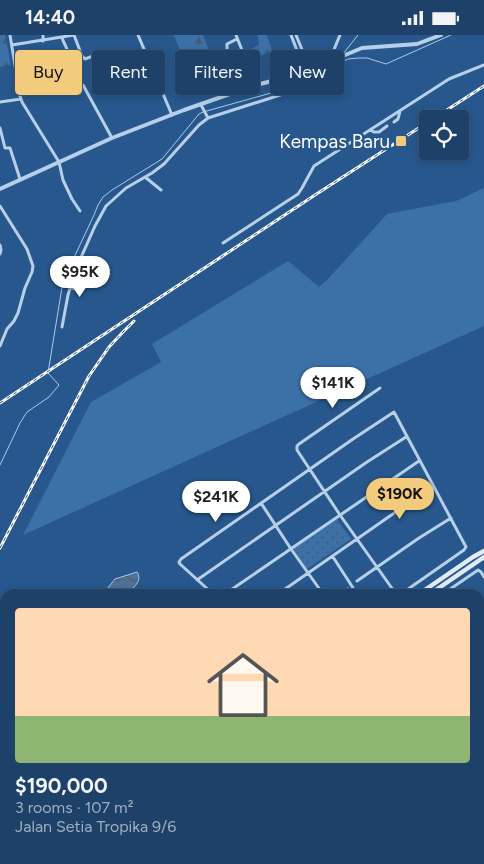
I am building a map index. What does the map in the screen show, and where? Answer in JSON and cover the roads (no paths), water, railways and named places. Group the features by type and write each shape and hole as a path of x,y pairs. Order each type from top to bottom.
{"main road":[{"path":"427,589 484,551"},
{"path":"437,589 484,557"}],"street":[{"path":"10,35 15,64"},
{"path":"43,35 43,41"},
{"path":"12,45 74,35 82,57 85,59 92,57"},
{"path":"138,35 172,115"},
{"path":"291,35 298,50"},
{"path":"296,35 301,50"},
{"path":"334,50 340,35"},
{"path":"344,55 362,48 417,44 441,35"},
{"path":"227,50 227,45 236,37 242,50"},
{"path":"62,38 67,50"},
{"path":"223,243 298,194 314,166 449,79 484,65"},
{"path":"83,85 112,138"},
{"path":"20,95 29,114 59,162 63,180 80,211"},
{"path":"0,189 112,138 227,95"},
{"path":"62,327 69,287 95,226 106,206 126,188 164,164 208,117 276,95"},
{"path":"0,102 21,99"},
{"path":"201,106 208,117"},
{"path":"394,122 398,119 400,111"},
{"path":"370,129 374,132 379,132 387,126"},
{"path":"0,128 5,148 10,148 20,179"},
{"path":"145,177 160,190"},
{"path":"0,214 1,208"},
{"path":"0,346 7,329 18,313 33,266 27,249 1,208"},
{"path":"0,245 0,253"},
{"path":"69,287 78,290 86,285 75,271"},
{"path":"380,388 299,444 297,450 393,589"},
{"path":"208,589 180,564 181,559 394,412 466,547 408,589"},
{"path":"198,580 406,437"},
{"path":"231,589 419,461"},
{"path":"285,589 434,487"},
{"path":"261,503 320,589"},
{"path":"357,581 451,518"},
{"path":"332,557 353,589"},
{"path":"451,589 478,571 481,571 484,577"}],"water":[{"path":"137,572 139,575 138,581 132,589 107,589 115,579"}],"waterway":[{"path":"344,53 358,35"},
{"path":"0,465 27,412 49,397 59,385 48,373 63,281 103,197 162,159 199,114 203,112 289,88 348,59 367,58 386,64 451,35"}],"railway":[{"path":"447,110 484,86"},
{"path":"0,403 419,128"},
{"path":"0,548 89,376 109,347 134,321"}],"place":[{"name":"Kempas Baru","path":"401,141"}]}
